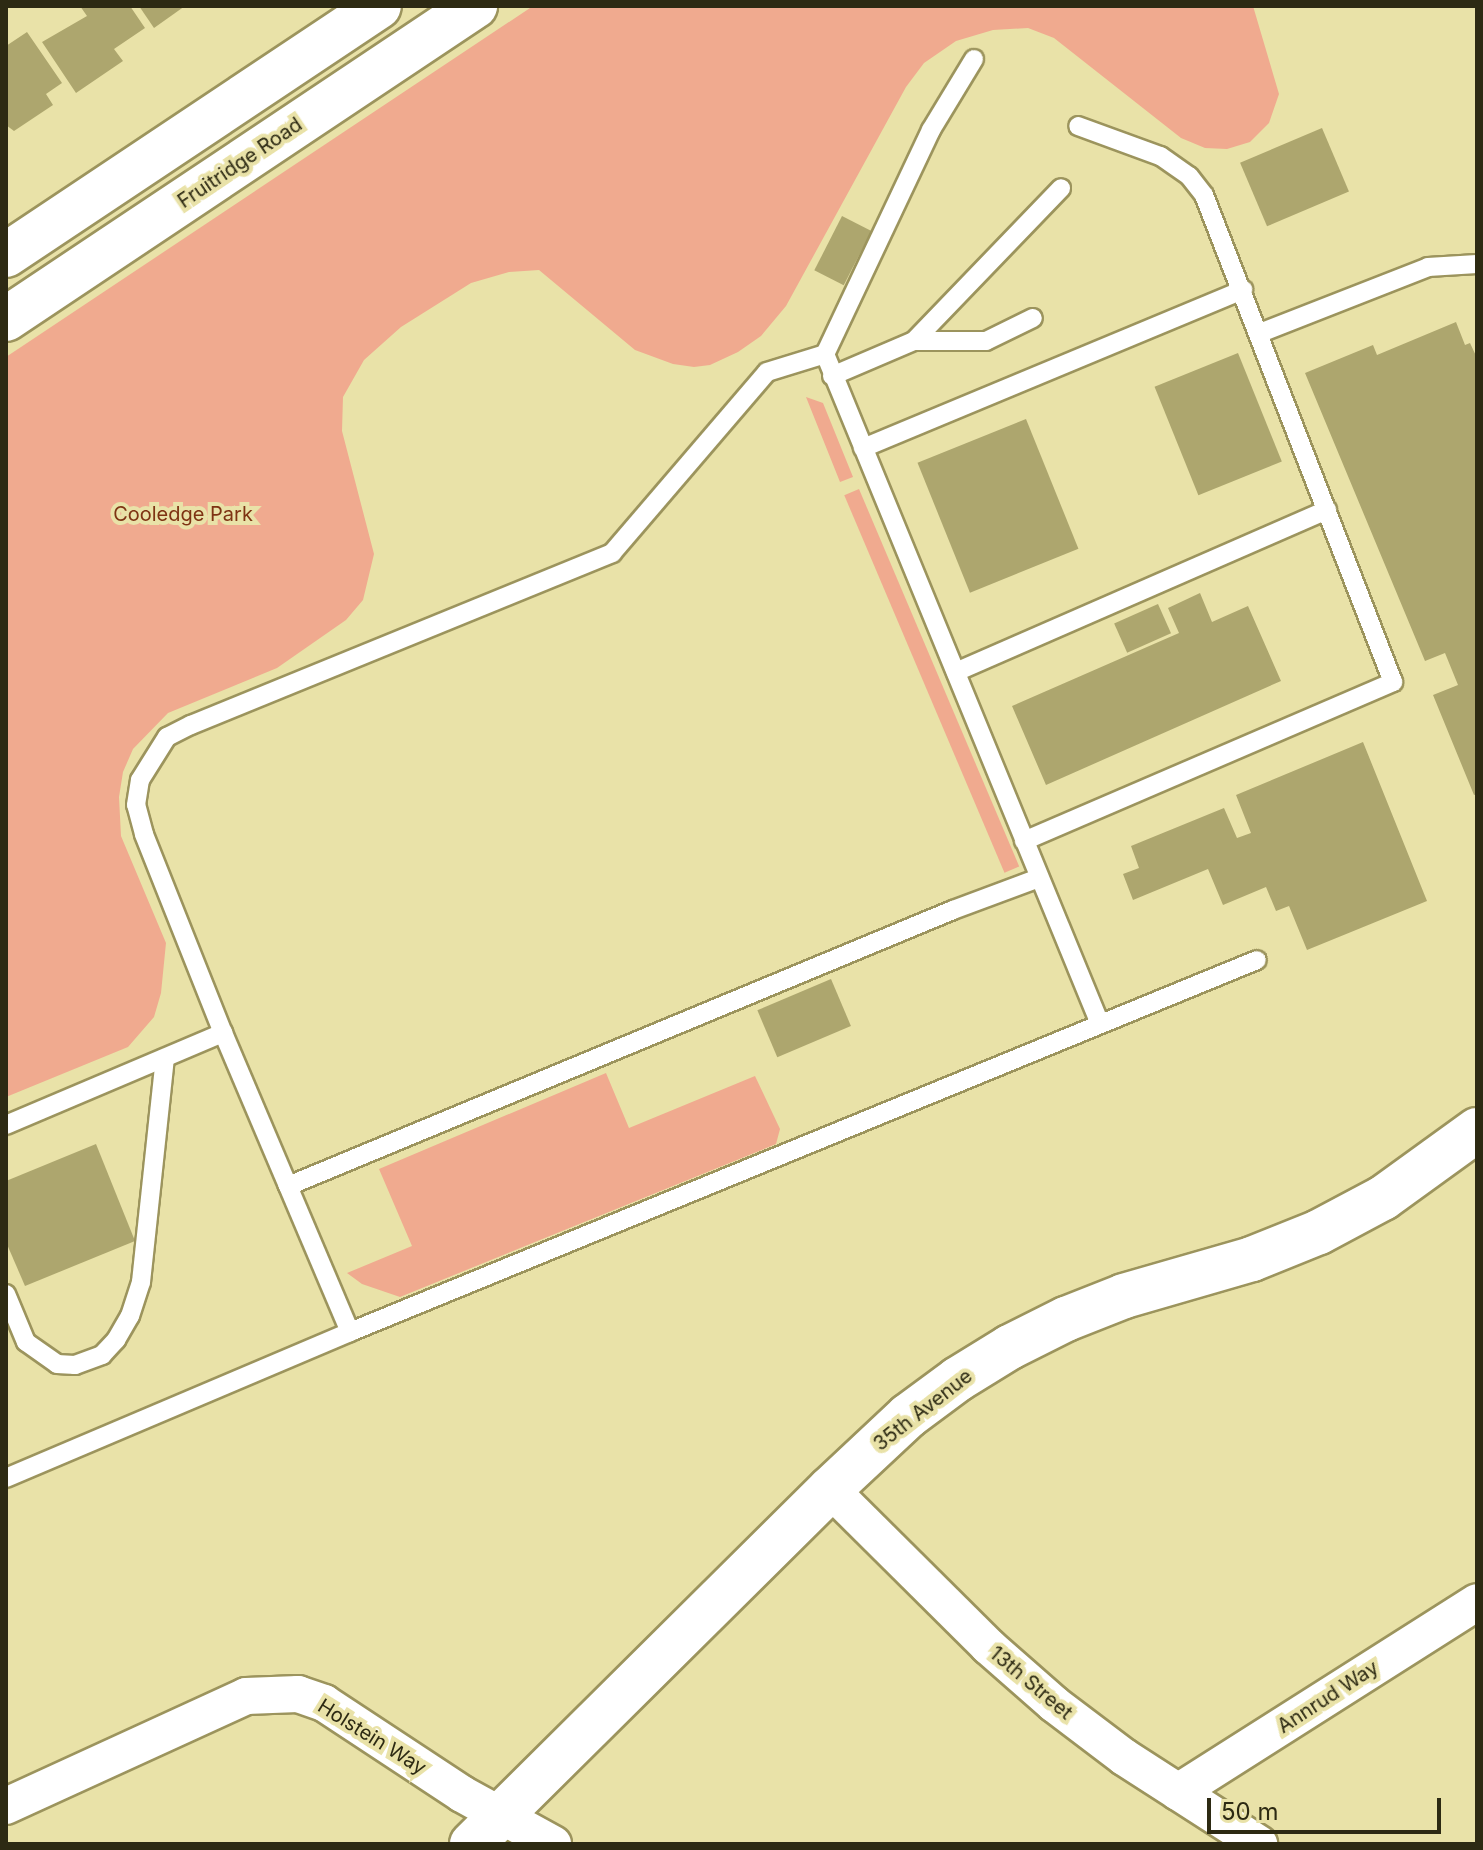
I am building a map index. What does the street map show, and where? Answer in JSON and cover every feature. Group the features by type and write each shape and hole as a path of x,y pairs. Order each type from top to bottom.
{"street":[{"path":"6,255 379,6"},
{"name":"Fruitridge Road","path":"6,319 475,6"},
{"name":"35th Avenue","path":"487,1829 830,1489 908,1416 1010,1347 1066,1319 1124,1296 1252,1259 1319,1232 1383,1198 1477,1130"},
{"name":"13th Street","path":"830,1489 988,1646 1054,1704 1178,1792 1259,1844"},
{"name":"Annrud Way","path":"1178,1792 1477,1602"},
{"name":"Holstein Way","path":"6,1806 246,1696 298,1694 324,1703 462,1794 487,1829 553,1844"}],"lane":[{"path":"974,59 931,130 825,354 1100,1024"},
{"path":"1024,841 1393,682 1216,218 1189,176 1160,156 1078,126"},
{"path":"832,376 914,341 1061,188"},
{"path":"1260,333 1428,267 1477,264"},
{"path":"863,448 1243,290"},
{"path":"914,341 986,341 1033,318"},
{"path":"350,1332 223,1033 136,805 140,780 167,737 612,553 767,372 825,354"},
{"path":"956,672 1327,510"},
{"path":"288,1186 953,910 1039,878"},
{"path":"6,1478 350,1332 1257,960"},
{"path":"6,1125 223,1033"},
{"path":"6,1294 26,1342 57,1364 75,1365 102,1355 116,1340 130,1316 141,1282 165,1058"}],"green space":[{"name":"Cooledge Park","path":"533,6 1253,6 1279,94 1269,123 1250,142 1227,149 1205,148 1181,138 1054,38 1028,28 993,30 956,41 924,63 906,87 786,306 761,336 738,352 710,365 694,367 673,364 635,350 539,270 509,272 471,283 401,327 364,360 343,397 342,431 374,554 363,600 346,620 277,668 168,713 133,749 123,772 119,797 121,836 166,943 161,993 154,1017 128,1047 6,1097 6,357"},
{"path":"806,397 823,403 853,477 840,482"},
{"path":"859,489 1019,866 1004,873 844,495"},
{"path":"606,1073 629,1128 755,1076 780,1129 776,1144 400,1297 362,1284 347,1273 412,1246 379,1169"}],"building":[{"path":"80,6 130,6 145,28 114,49 123,61 76,93 42,42 87,16"},
{"path":"139,6 185,6 154,28"},
{"path":"27,32 62,83 46,94 53,105 14,131 6,125 6,46"},
{"path":"1322,128 1349,192 1267,226 1240,163"},
{"path":"842,216 871,231 844,285 814,270"},
{"path":"1456,322 1465,345 1470,343 1477,358 1477,794 1474,795 1433,695 1458,685 1445,653 1425,661 1305,373 1373,345 1377,355"},
{"path":"1238,353 1282,461 1198,495 1155,387"},
{"path":"1026,419 1078,549 970,593 918,463"},
{"path":"1200,593 1212,622 1248,606 1281,681 1046,785 1012,706 1179,633 1168,608"},
{"path":"1158,604 1171,633 1127,653 1114,624"},
{"path":"1363,742 1427,901 1307,950 1289,906 1276,911 1266,887 1223,905 1208,869 1133,900 1123,874 1139,868 1131,846 1224,808 1237,838 1251,833 1236,795"},
{"path":"831,979 851,1026 777,1057 757,1010"},
{"path":"96,1144 135,1241 25,1286 6,1242 6,1181"}]}
